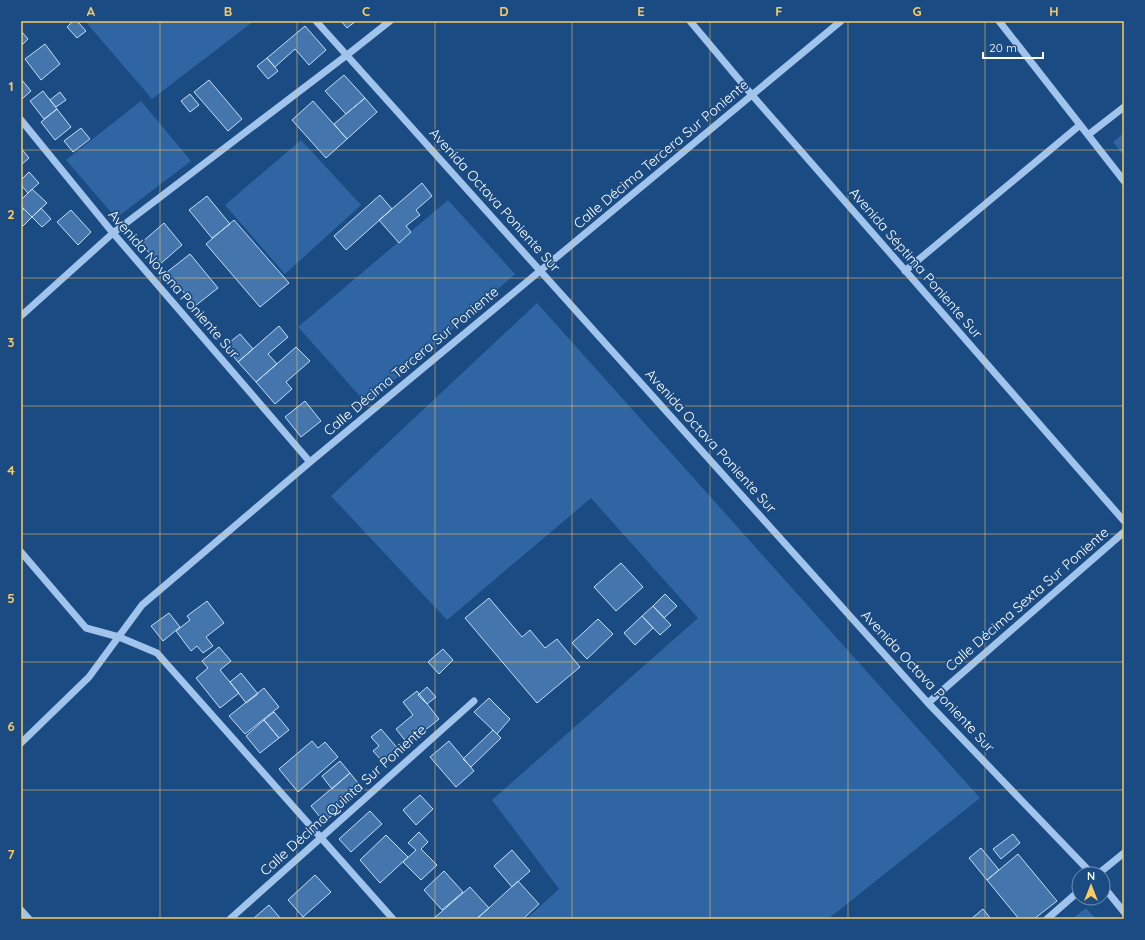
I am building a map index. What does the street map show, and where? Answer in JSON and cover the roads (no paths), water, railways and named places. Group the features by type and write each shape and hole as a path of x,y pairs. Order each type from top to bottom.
{"street":[{"name":"Avenida Octava Poniente Sur","path":"316,21 928,702 1084,866"},
{"path":"21,316 113,233 347,56 390,21"},
{"name":"Avenida Séptima Poniente Sur","path":"690,21 752,95 1124,521"},
{"name":"Calle Décima Tercera Sur Poniente","path":"21,743 89,677 142,605 310,462 841,21"},
{"path":"999,21 1124,181"},
{"path":"1088,135 1124,107"},
{"name":"Avenida Novena Poniente Sur","path":"21,120 113,233 310,462"},
{"path":"905,271 1080,125"},
{"name":"Calle Décima Sexta Sur Poniente","path":"928,702 1124,532"},
{"path":"21,552 86,628 119,637 157,653 393,919"},
{"name":"Calle Décima Quinta Sur Poniente","path":"230,919 474,701"},
{"path":"1107,866 1124,852"},
{"path":"1111,896 1124,912"},
{"path":"1047,919 1071,898"},
{"path":"21,910 29,919"}]}
